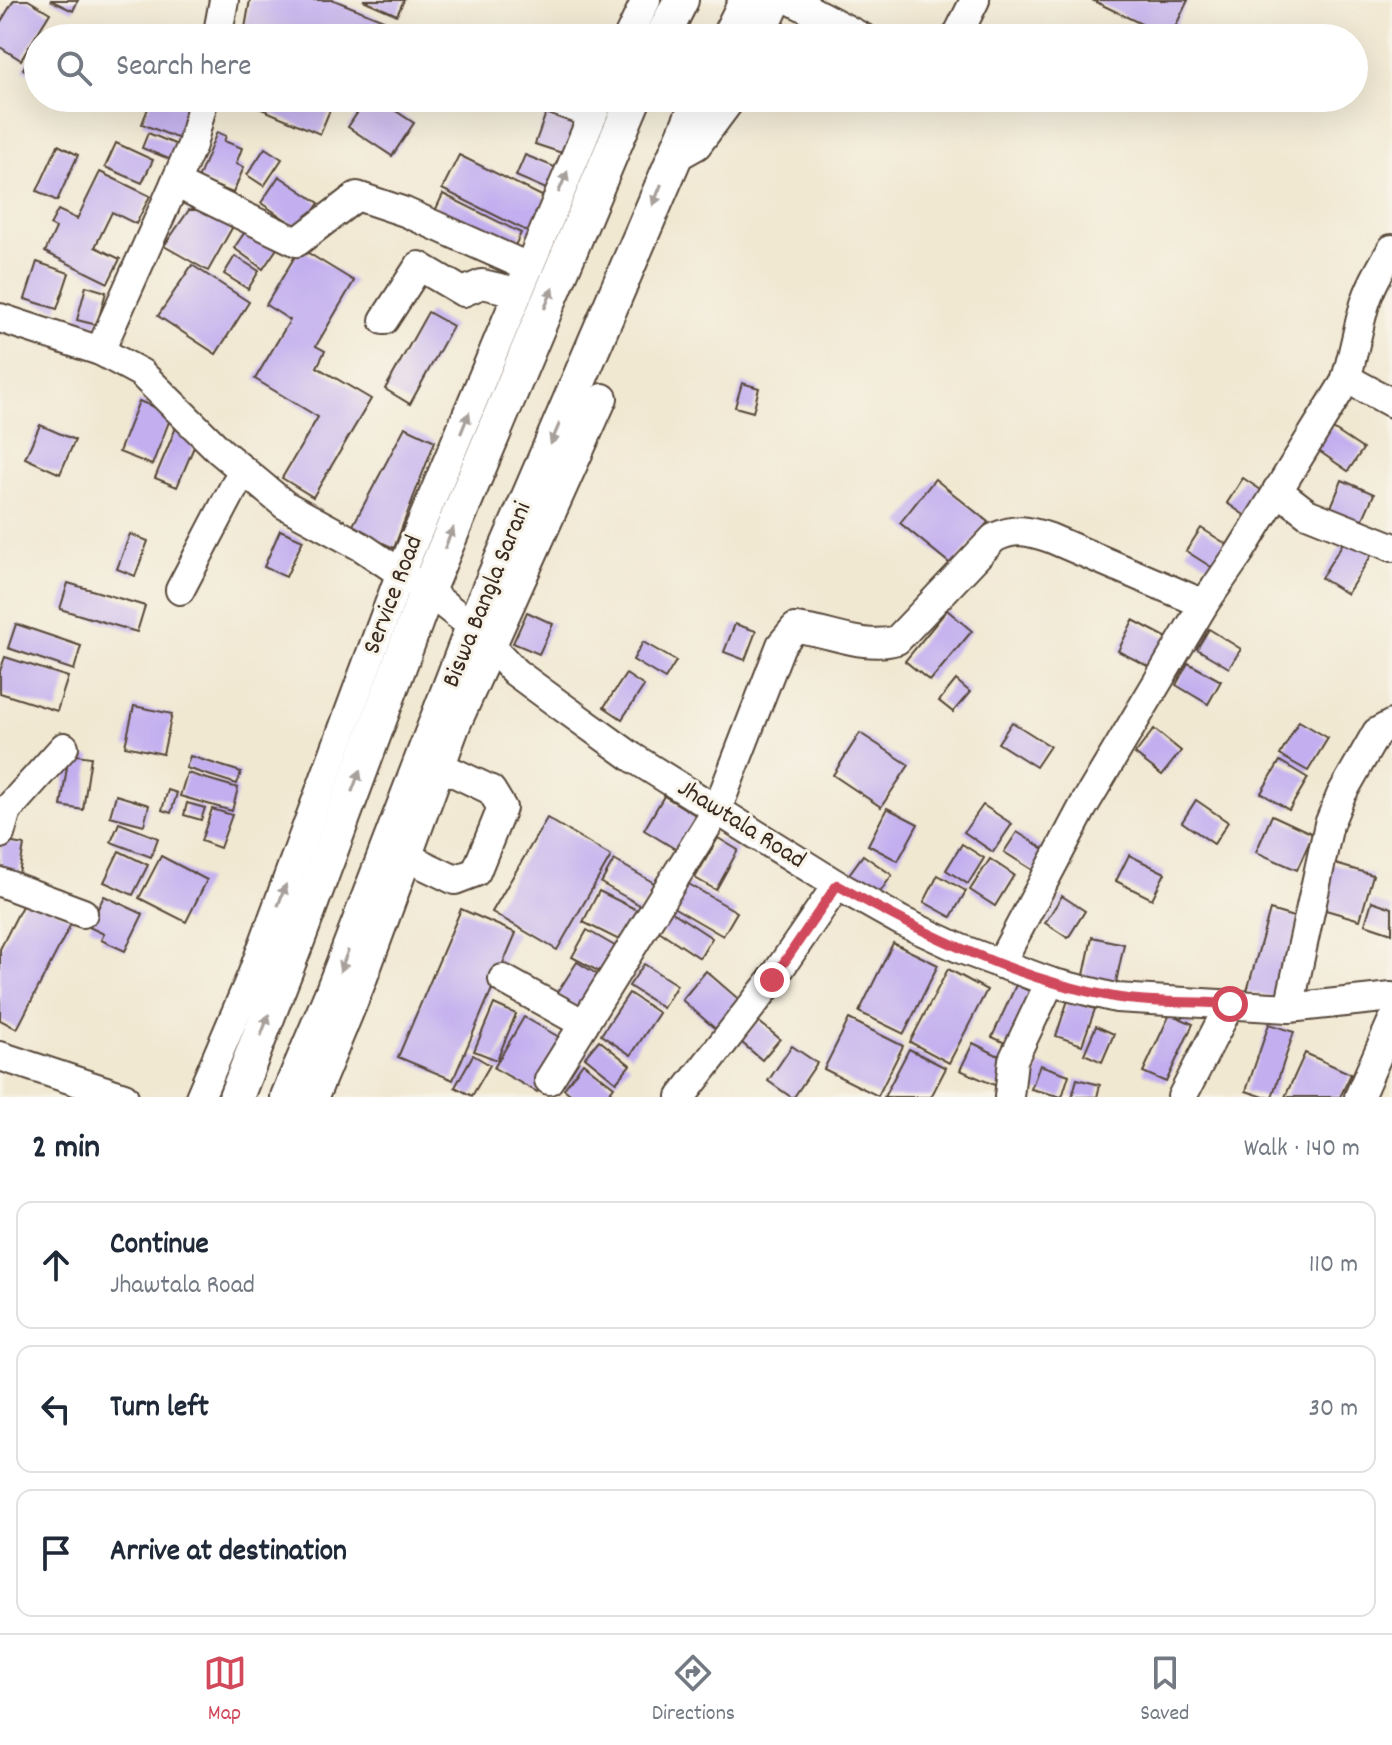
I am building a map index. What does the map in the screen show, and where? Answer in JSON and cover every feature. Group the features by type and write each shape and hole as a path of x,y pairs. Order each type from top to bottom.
{"main road":[{"path":"669,24 681,0"},
{"path":"735,24 747,0"},
{"path":"236,1097 298,938 414,581 628,112"},
{"name":"Biswa Bangla Sarani","path":"288,1097 482,636 672,159 694,112"}],"street":[{"path":"220,24 224,0"},
{"path":"635,24 646,0"},
{"path":"767,24 778,0"},
{"path":"791,0 836,24"},
{"path":"963,24 975,0"},
{"path":"100,351 192,145 200,112"},
{"name":"Service Road","path":"200,1097 414,581 523,279 593,112"},
{"path":"672,159 697,145 722,112"},
{"path":"175,183 297,242 357,196 405,212 523,279"},
{"path":"1000,964 1083,807 1204,604 1346,378 1364,307 1392,249"},
{"path":"384,320 419,266 463,292 482,284 523,279"},
{"name":"Jhawtala Road","path":"0,318 100,351 141,373 220,451 285,505 362,547 414,581 482,636 515,672 557,703 632,757 837,885 901,921 961,949 1050,982 1116,998 1289,1008 1392,997"},
{"path":"1346,378 1392,403"},
{"path":"314,1097 361,983 407,857 482,636 603,398"},
{"path":"180,590 243,470"},
{"path":"1277,490 1307,513 1392,547"},
{"path":"549,1080 717,810 781,645 795,628 816,630 868,645 897,640 994,538 1008,531 1024,530 1050,538 1204,604"},
{"path":"1289,1008 1329,824 1341,795 1377,732 1392,724"},
{"path":"0,834 7,810 64,747"},
{"path":"407,857 455,880 476,872 502,808 491,790 440,766"},
{"path":"0,882 83,913"},
{"path":"681,1097 772,980 837,885"},
{"path":"503,979 584,1024"},
{"path":"1009,1097 1013,1060 1050,982"},
{"path":"1182,1097 1230,1004"},
{"path":"1359,1097 1392,1022"},
{"path":"0,1056 124,1097"}],"building":[{"path":"14,0 28,0 50,13 43,24 24,24 24,55 21,60 0,47 0,23"},
{"path":"50,0 78,0 73,11"},
{"path":"250,0 334,0 386,21 385,24 246,24"},
{"path":"363,0 404,0 397,15"},
{"path":"1092,0 1188,0 1177,24 1141,24"},
{"path":"147,112 193,112 182,140 142,124"},
{"path":"268,112 329,112 320,134"},
{"path":"358,112 397,112 414,123 392,156 348,127"},
{"path":"546,112 583,123 571,156 535,144"},
{"path":"217,132 226,136 224,141 242,148 236,164 244,167 233,193 198,179"},
{"path":"148,133 180,146 174,161 142,148"},
{"path":"116,143 153,160 142,183 105,167"},
{"path":"58,145 78,155 57,201 37,191"},
{"path":"265,148 282,159 264,186 247,175"},
{"path":"459,155 552,201 535,235 442,189"},
{"path":"525,155 562,170 553,192 516,176"},
{"path":"100,172 150,196 136,224 112,212 95,247 120,259 108,283 45,252 56,228 50,225 58,210 77,219"},
{"path":"279,176 319,203 301,230 261,203"},
{"path":"443,194 521,233 512,252 434,213"},
{"path":"189,210 203,210 227,220 232,228 208,271 164,246"},
{"path":"249,226 278,247 263,269 234,248"},
{"path":"300,248 354,281 316,346 325,351 317,367 371,399 313,497 282,478 318,417 255,379 290,320 266,305"},
{"path":"235,256 259,271 248,289 224,274"},
{"path":"37,262 69,273 57,309 25,299"},
{"path":"192,265 249,302 216,354 158,316"},
{"path":"86,286 106,292 97,325 77,320"},
{"path":"428,312 453,326 410,404 385,389"},
{"path":"742,383 759,388 753,412 735,407"},
{"path":"139,401 172,414 152,465 119,452"},
{"path":"40,425 75,440 60,474 25,458"},
{"path":"177,425 199,435 177,487 155,478"},
{"path":"405,427 435,441 394,548 351,529"},
{"path":"1330,427 1363,449 1348,471 1316,449"},
{"path":"1243,478 1267,494 1250,519 1227,503"},
{"path":"935,479 988,522 953,566 900,523"},
{"path":"1342,480 1374,494 1358,530 1327,517"},
{"path":"1201,528 1231,547 1216,570 1186,551"},
{"path":"280,530 303,540 286,577 264,567"},
{"path":"130,534 148,541 135,576 117,569"},
{"path":"1348,535 1374,551 1347,594 1321,578"},
{"path":"68,583 145,606 137,632 60,609"},
{"path":"947,610 972,631 930,681 905,661"},
{"path":"527,612 553,624 539,654 513,643"},
{"path":"1133,620 1175,642 1159,672 1118,651"},
{"path":"16,624 81,646 74,670 8,648"},
{"path":"735,624 756,631 745,660 724,652"},
{"path":"1209,629 1241,649 1229,668 1197,649"},
{"path":"643,642 676,661 665,679 633,660"},
{"path":"5,657 68,677 57,711 0,693 0,671"},
{"path":"1188,663 1221,681 1208,704 1176,685"},
{"path":"626,674 644,686 622,719 604,707"},
{"path":"956,680 970,692 953,712 939,701"},
{"path":"134,706 172,714 163,754 125,746"},
{"path":"1299,721 1328,738 1308,771 1280,755"},
{"path":"1012,722 1050,746 1036,767 998,743"},
{"path":"1154,729 1181,751 1162,775 1135,754"},
{"path":"860,733 909,765 881,807 833,775"},
{"path":"69,754 91,757 83,810 61,806"},
{"path":"190,756 241,772 237,784 186,768"},
{"path":"1280,761 1308,778 1289,810 1261,793"},
{"path":"187,773 238,788 232,811 180,796"},
{"path":"168,790 177,793 171,813 162,810"},
{"path":"116,795 149,805 144,825 110,816"},
{"path":"664,796 707,822 687,856 644,830"},
{"path":"1196,800 1228,822 1214,844 1182,822"},
{"path":"187,803 205,808 201,820 184,815"},
{"path":"983,805 1012,824 993,852 964,832"},
{"path":"887,808 918,824 898,861 868,845"},
{"path":"212,809 232,815 220,848 201,841"},
{"path":"1272,815 1313,834 1297,870 1256,852"},
{"path":"547,818 611,856 557,950 492,912"},
{"path":"119,823 158,838 151,857 111,842"},
{"path":"1017,832 1052,854 1039,874 1004,852"},
{"path":"718,838 738,850 716,890 695,878"},
{"path":"2,841 24,845 18,880 0,877"},
{"path":"962,844 984,858 968,884 946,870"},
{"path":"119,851 148,865 133,895 104,882"},
{"path":"863,855 892,875 876,898 847,877"},
{"path":"1129,855 1165,873 1152,899 1116,881"},
{"path":"161,856 207,880 186,922 139,898"},
{"path":"990,859 1014,875 995,906 970,890"},
{"path":"614,860 656,884 643,907 601,883"},
{"path":"1332,863 1373,875 1360,920 1319,908"},
{"path":"938,875 966,891 951,917 924,902"},
{"path":"687,883 737,912 723,936 673,907"},
{"path":"599,891 641,912 625,943 583,922"},
{"path":"27,896 73,920 17,1029 0,1020 0,949"},
{"path":"104,896 143,914 125,951 101,940 104,934 89,927"},
{"path":"1062,896 1085,911 1068,938 1045,923"},
{"path":"1372,901 1392,908 1392,933 1365,924"},
{"path":"461,909 516,933 453,1080 398,1057"},
{"path":"1270,910 1300,919 1277,999 1247,991"},
{"path":"671,911 712,938 700,958 659,931"},
{"path":"587,930 620,949 605,975 572,957"},
{"path":"1092,937 1124,944 1115,987 1083,980"},
{"path":"893,943 938,965 904,1034 859,1012"},
{"path":"577,962 600,976 579,1009 556,995"},
{"path":"644,964 677,985 663,1008 629,986"},
{"path":"948,969 987,990 949,1063 910,1042"},
{"path":"706,971 743,1003 719,1032 682,1000"},
{"path":"1016,985 1038,995 1014,1047 992,1037"},
{"path":"629,993 659,1013 631,1055 601,1035"},
{"path":"1068,1000 1095,1009 1082,1045 1056,1036"},
{"path":"494,1004 516,1014 497,1060 474,1051"},
{"path":"1170,1014 1193,1024 1166,1082 1143,1072"},
{"path":"524,1017 566,1041 537,1092 494,1068"},
{"path":"849,1019 903,1046 878,1096 824,1069"},
{"path":"758,1021 780,1039 762,1060 741,1042"},
{"path":"1269,1024 1294,1032 1272,1097 1264,1097 1246,1091"},
{"path":"1096,1026 1114,1034 1102,1062 1084,1054"},
{"path":"599,1040 630,1065 616,1082 585,1057"},
{"path":"973,1043 1009,1061 1001,1088 960,1070"},
{"path":"792,1046 817,1063 794,1097 768,1081"},
{"path":"909,1049 946,1068 931,1097 884,1097"},
{"path":"1305,1053 1351,1074 1340,1097 1285,1097"},
{"path":"473,1055 490,1065 472,1096 455,1087"},
{"path":"583,1063 614,1087 606,1097 574,1097 564,1089"},
{"path":"1040,1065 1069,1075 1062,1097 1031,1089"},
{"path":"1077,1079 1100,1085 1097,1097 1072,1097"}],"route":[{"path":"772,980 837,885 901,921 961,949 1050,982 1116,998 1230,1004"}]}
